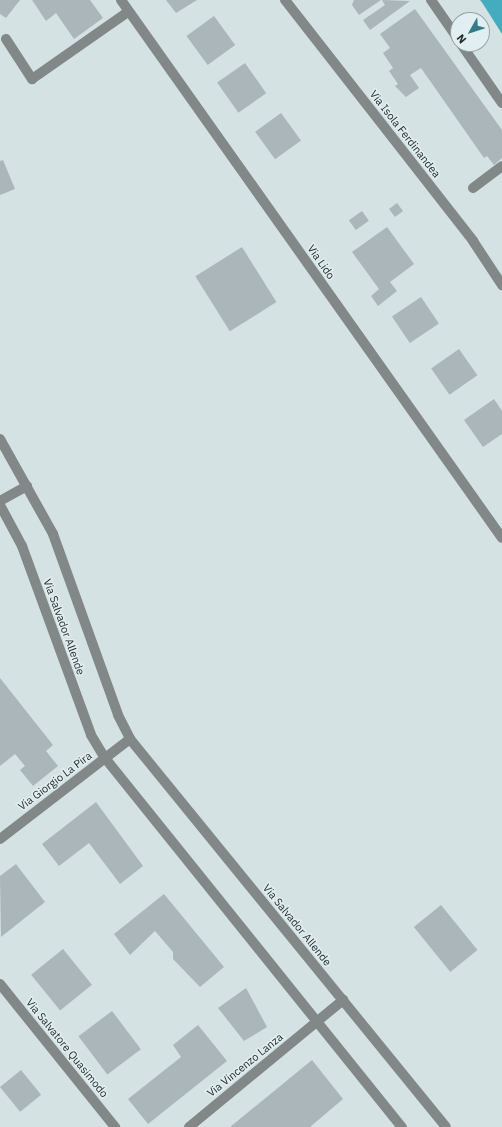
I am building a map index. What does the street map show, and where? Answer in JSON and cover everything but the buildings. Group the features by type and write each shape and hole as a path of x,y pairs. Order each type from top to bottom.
{"street":[{"name":"Via Lido","path":"121,0 502,538"},
{"name":"Via Isola Ferdinandea","path":"285,0 468,235 502,285"},
{"path":"431,0 450,28"},
{"path":"6,39 32,79 129,11"},
{"path":"467,52 502,103"},
{"path":"473,188 502,166"},
{"name":"Via Salvador Allende","path":"0,439 53,534 118,716 130,739 446,1127"},
{"path":"0,501 27,486"},
{"name":"Via Salvador Allende","path":"0,505 22,546 91,735 105,758 402,1127"},
{"path":"105,758 130,739"},
{"name":"Via Giorgio La Pira","path":"0,839 105,758"},
{"name":"Via Salvatore Quasimodo","path":"0,984 115,1127"},
{"name":"Via Vincenzo Lanza","path":"189,1127 343,1000"}],"water":[{"path":"480,0 502,0 502,34 490,15 490,12 488,12"}]}
